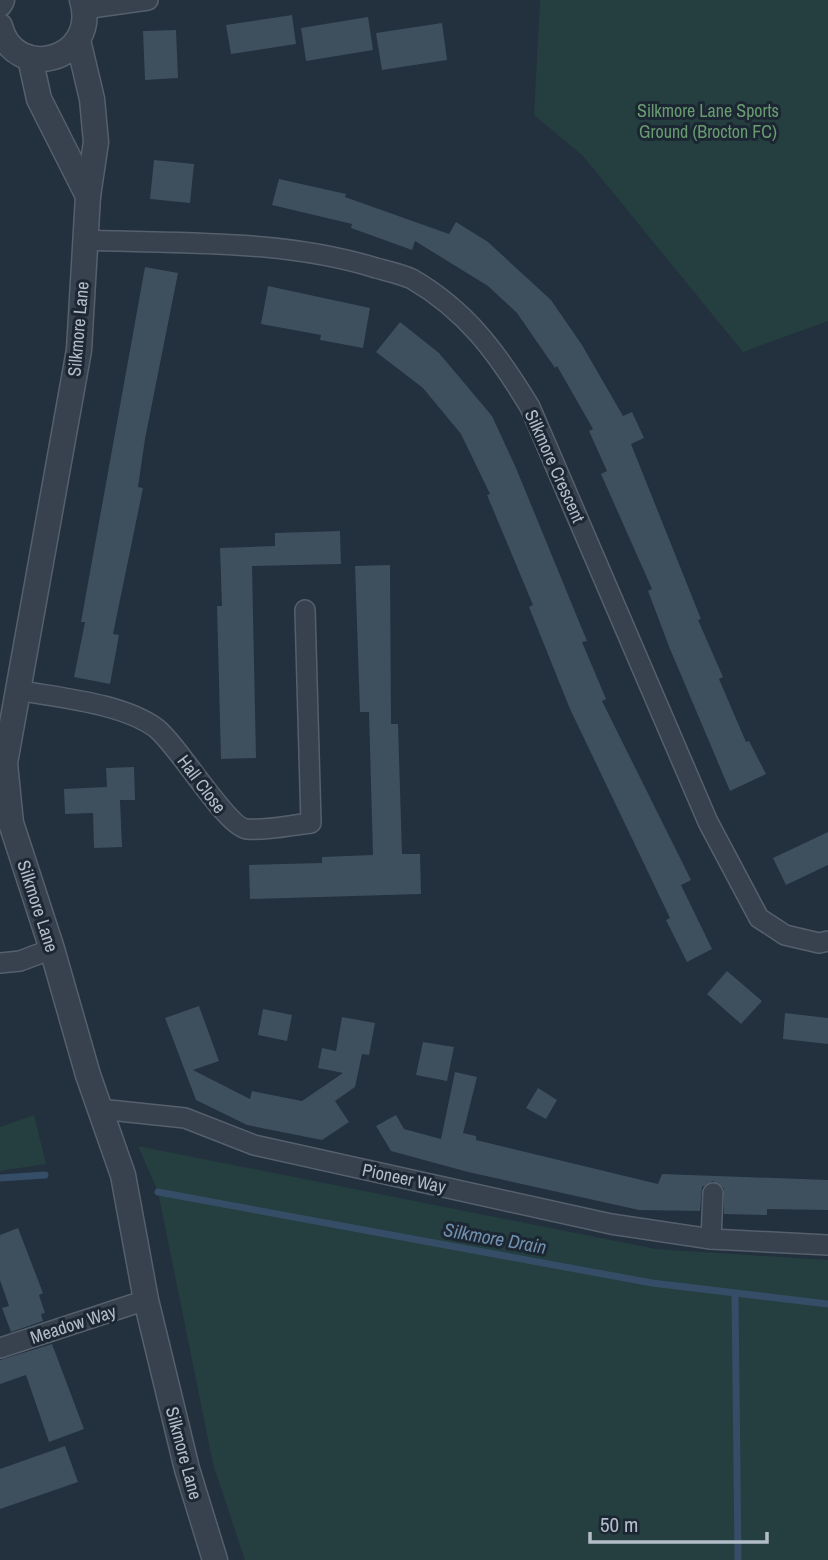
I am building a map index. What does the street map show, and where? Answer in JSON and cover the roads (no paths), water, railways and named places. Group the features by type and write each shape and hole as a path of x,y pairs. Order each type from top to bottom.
{"street":[{"path":"83,5 148,0"},
{"name":"Silkmore Lane","path":"83,5 84,25 78,40 92,99 96,142 84,240 79,351 5,763 11,823 123,1175 146,1300 187,1469 215,1560"},
{"path":"0,26 88,196"},
{"path":"16,53 57,57 78,40"},
{"name":"Silkmore Crescent","path":"84,240 252,246 335,255 410,278 464,317 498,354 530,407 708,822 759,918 785,935 819,943 828,942"},
{"name":"Hall Close","path":"17,690 129,713 156,728 183,755 231,822 245,830 311,823 306,610"},
{"path":"0,963 20,961 52,949"},
{"name":"Pioneer Way","path":"100,1109 185,1118 254,1145 611,1224 711,1239 828,1245"},
{"path":"711,1239 713,1192"},
{"name":"Meadow Way","path":"0,1348 146,1300"}],"waterway":[{"name":"Silkmore Drain","path":"0,1178 45,1175"},
{"name":"Silkmore Drain","path":"158,1192 652,1283 828,1304"},
{"path":"735,1294 738,1560"}],"park label":[{"name":"Silkmore Lane Sports Ground (Brocton FC)","path":"708,120"}]}
